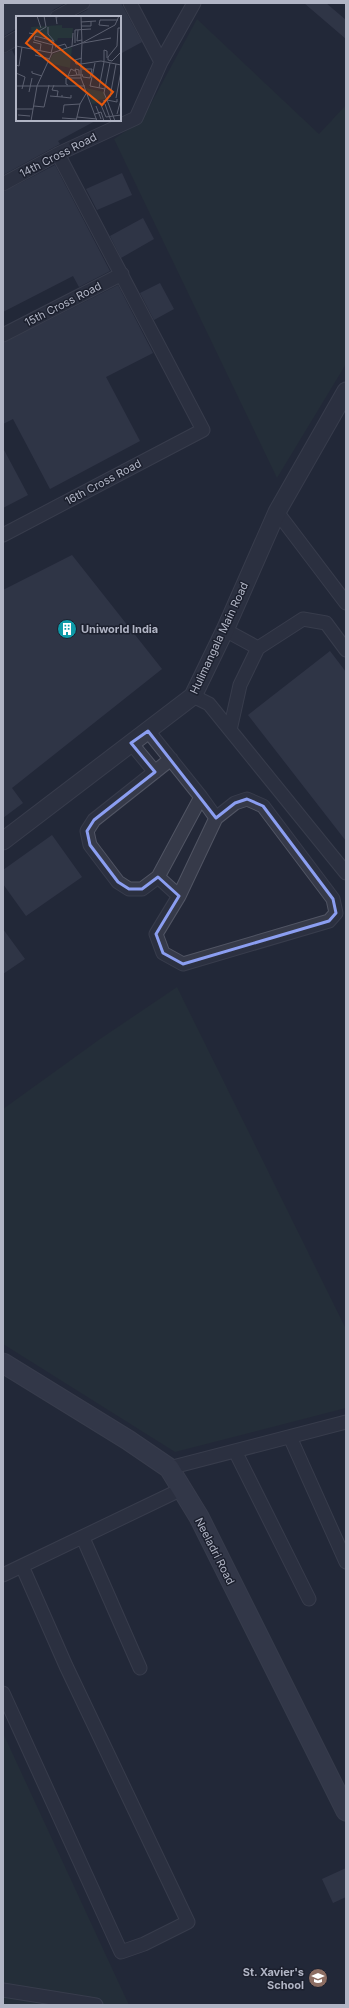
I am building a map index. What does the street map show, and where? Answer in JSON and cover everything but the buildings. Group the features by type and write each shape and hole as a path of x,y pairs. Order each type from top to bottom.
{"main road":[{"name":"Neeladri Road","path":"3,1363 128,1440 169,1468 199,1517 346,1811"}],"street":[{"path":"59,16 83,3"},
{"path":"130,3 161,62"},
{"path":"161,62 194,3"},
{"path":"3,46 16,39"},
{"name":"14th Cross Road","path":"3,184 58,154 136,118 161,62"},
{"path":"58,154 122,274"},
{"name":"15th Cross Road","path":"3,335 122,274"},
{"name":"16th Cross Road","path":"3,535 203,430 122,274"},
{"name":"Hulimangala Main Road","path":"3,841 193,696 225,630 277,512 341,407 346,391"},
{"path":"277,512 346,603"},
{"path":"230,730 240,685 258,648 302,619 326,623 346,650"},
{"path":"225,630 258,648"},
{"path":"193,696 209,704 346,873"},
{"path":"148,731 216,818"},
{"path":"132,743 155,772"},
{"path":"171,759 94,820 87,831 90,845 118,882 129,889 142,889 158,877 201,797"},
{"path":"247,799 263,806 333,899 336,913 329,921 183,964 163,953 156,934 179,896 216,818 235,802 247,799"},
{"path":"158,877 179,896"},
{"path":"169,1468 346,1422"},
{"path":"290,1437 346,1562"},
{"path":"235,1451 309,1599"},
{"path":"3,1575 182,1490"},
{"path":"83,1538 140,1668"},
{"path":"3,1693 121,1952 144,1944 188,1922 66,1666 22,1566"},
{"path":"3,1990 96,2005"}],"highlighted area":[{"path":"148,731 216,818 235,803 247,799 263,806 333,899 336,913 329,921 183,964 163,953 156,934 179,896 158,877 142,889 129,889 118,882 90,845 87,831 94,820 155,772 131,743"}],"shaded area":[{"path":"197,19 319,134 346,105 346,364 277,478 114,139 142,120"},
{"path":"177,987 346,1329 346,1408 175,1452 3,1344 3,1109 100,1039"},
{"path":"3,1733 129,2005 3,2005"}],"place":[{"name":"Uniworld India","path":"67,629"},
{"name":"St. Xavier's School","path":"318,1978"}]}
